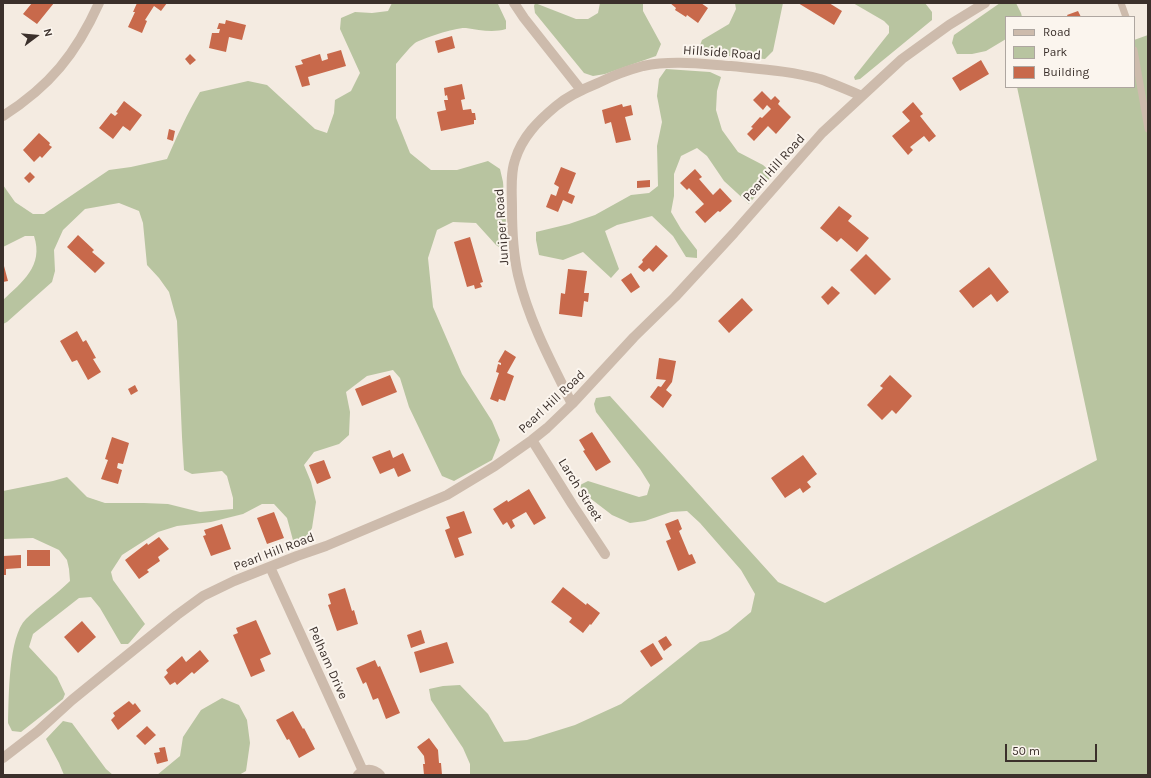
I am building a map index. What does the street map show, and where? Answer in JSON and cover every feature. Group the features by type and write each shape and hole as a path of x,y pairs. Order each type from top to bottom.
{"street":[{"path":"3,116 31,97 44,86 79,43 99,3"},
{"path":"514,3 524,18 581,90"},
{"name":"Pearl Hill Road","path":"3,758 38,731 72,700 115,665 203,596 270,566 326,546 382,523 427,502 447,495 495,466 532,440 572,404 634,337 675,297 720,249 822,133 902,59 949,25 985,3"},
{"name":"Hillside Road","path":"581,90 613,76 643,66 693,63 791,73 820,80 862,96"},
{"name":"Juniper Road","path":"572,404 540,340 524,297 518,275 515,255 512,191 515,160 527,135 549,112 581,90"},
{"name":"Larch Street","path":"532,440 605,554"},
{"name":"Pelham Drive","path":"270,566 360,773 366,770 373,770 380,775"}],"lane":[{"path":"1121,3 1126,16"},
{"path":"1135,56 1148,129"}],"green space":[{"path":"392,3 493,3 498,4 506,21 506,29 486,31 462,28 425,38 415,43 407,50 396,64 396,118 410,153 431,170 457,170 488,161 500,169 503,182 507,237 504,245 499,247 496,245 476,223 453,222 437,230 428,258 433,307 462,374 492,421 500,440 492,460 454,481 442,476 409,407 400,378 393,370 367,376 346,392 350,412 349,435 339,444 314,452 304,465 311,482 316,502 312,528 305,541 294,544 287,518 274,504 262,504 243,514 211,522 177,526 158,532 122,555 111,572 113,580 145,624 128,644 121,644 100,608 91,597 79,598 33,634 29,647 57,677 65,694 63,699 21,732 12,731 8,723 9,684 13,653 20,628 31,614 70,581 67,560 59,550 33,538 3,539 3,491 67,477 87,497 105,503 168,504 200,512 233,509 233,498 227,476 222,471 192,474 184,470 177,321 169,292 147,265 143,223 139,211 119,203 85,209 63,230 54,250 55,271 52,282 3,324 3,300 24,280 34,265 36,247 34,236 25,236 3,247 3,185 15,202 33,214 44,214 109,170 167,159 182,125 200,92 248,81 267,85 315,129 327,133 334,113 335,100 351,91 360,73 340,29 341,18 355,12 372,13 388,11"},
{"path":"535,3 576,19 588,19 598,13 600,3 643,3 643,11 661,44 656,56 605,74 593,76 584,73 535,13"},
{"path":"735,3 783,3 773,51 765,59 706,54 699,48 702,40 729,24 736,9"},
{"path":"853,3 925,3 932,12 932,20 860,79 855,80 854,77 889,33 889,26 884,21"},
{"path":"1000,3 1016,3 1021,13 1022,16 1005,16 1005,40 986,51 972,54 957,54 952,43 954,35"},
{"path":"1148,35 1148,775 470,775 470,764 463,748 431,700 429,689 460,685 488,714 504,742 527,740 575,725 621,704 700,642 710,640 728,631 751,612 755,594 741,570 700,523 687,511 671,512 645,521 630,523 612,515 582,492 580,485 588,481 639,497 647,495 650,485 640,469 596,412 594,404 596,398 610,396 778,582 825,603 1097,460 1017,88 1135,88 1135,40"},
{"path":"666,69 710,72 721,77 717,91 716,110 722,130 738,152 763,165 773,174 749,204 724,181 707,156 697,148 681,156 674,174 674,196 671,212 681,229 697,250 697,258 686,257 673,236 652,216 617,225 605,231 619,269 611,278 583,252 563,260 539,255 536,232 569,224 595,215 631,195 649,193 658,186 657,146 662,122 657,96 659,79"},
{"path":"222,698 239,705 247,720 250,743 246,771 239,775 157,775 180,756 183,737 201,710"},
{"path":"63,721 72,723 106,769 113,775 64,775 46,739"}],"building":[{"path":"32,3 54,3 37,24 23,14"},
{"path":"137,3 167,3 161,11 154,6 145,20 147,21 142,33 128,27 135,12 133,12"},
{"path":"670,3 701,3 708,8 698,23 687,15 686,17 675,10 676,8"},
{"path":"798,3 829,3 842,11 834,25"},
{"path":"1078,11 1080,16 1068,16"},
{"path":"226,20 246,25 242,40 229,37 226,52 209,48 212,33 219,33 220,29 217,29 219,23 225,24"},
{"path":"452,36 455,48 438,53 435,41"},
{"path":"341,50 346,66 308,77 310,85 302,87 295,66 303,64 301,60 320,54 322,61 328,59 327,54"},
{"path":"190,54 196,60 190,65 185,59"},
{"path":"981,60 989,74 960,91 952,78"},
{"path":"462,84 465,99 461,100 463,110 471,109 472,113 475,113 476,120 474,120 474,124 441,131 437,112 446,110 444,100 448,100 447,95 445,96 444,88"},
{"path":"762,91 771,100 775,96 780,101 778,104 791,117 776,134 768,126 754,141 747,134 760,117 762,118 771,109 767,105 763,110 753,100"},
{"path":"124,101 142,115 130,131 123,126 113,139 99,128 111,113 115,116 118,113 116,112"},
{"path":"913,102 923,114 920,116 936,136 929,142 924,136 910,147 913,150 908,155 892,136 910,121 902,112"},
{"path":"622,104 623,107 631,105 633,115 625,117 631,140 616,143 611,122 605,124 602,110"},
{"path":"169,129 175,131 173,141 167,139"},
{"path":"39,133 50,143 49,145 52,147 42,158 40,156 34,162 23,150"},
{"path":"561,167 576,173 568,193 575,196 572,204 563,200 558,212 546,207 551,194 556,196 559,187 554,184"},
{"path":"695,169 702,177 699,179 713,195 720,188 732,201 705,223 695,212 704,204 689,188 687,190 680,183"},
{"path":"30,172 35,177 29,183 24,178"},
{"path":"650,180 650,187 637,188 637,181"},
{"path":"839,206 852,216 848,221 869,238 857,252 841,238 837,242 820,228"},
{"path":"78,235 94,250 92,252 105,263 95,273 67,247"},
{"path":"470,237 483,282 480,283 482,287 475,289 474,285 467,287 454,242"},
{"path":"656,245 668,256 653,272 649,268 644,272 638,267 643,262 642,260"},
{"path":"866,254 891,279 875,295 850,270"},
{"path":"4,266 8,281 3,282 3,267"},
{"path":"989,267 1009,292 997,302 991,294 973,308 959,291"},
{"path":"568,269 587,271 584,293 589,293 588,302 584,301 582,317 559,314 561,293 565,294"},
{"path":"631,273 640,287 631,293 621,280"},
{"path":"832,286 840,293 828,305 821,297"},
{"path":"742,298 753,310 729,333 718,321"},
{"path":"77,331 83,342 86,340 96,358 93,359 101,372 88,380 77,360 72,362 60,341"},
{"path":"505,350 516,357 507,373 514,376 505,401 499,399 498,402 490,399 499,373 496,372 498,364 501,365 501,363 498,362"},
{"path":"659,358 676,361 672,382 666,390 672,395 663,408 650,397 658,386 661,387 666,380 656,379"},
{"path":"390,375 397,392 362,406 355,389"},
{"path":"890,375 912,396 896,414 892,410 882,420 867,405 883,388 880,386"},
{"path":"135,385 138,391 131,395 128,389"},
{"path":"592,432 611,462 596,471 583,451 585,450 579,440"},
{"path":"112,437 129,443 123,464 118,463 117,468 122,470 118,484 101,479 108,460 105,459"},
{"path":"390,450 393,458 403,453 411,471 398,477 394,468 380,474 372,457"},
{"path":"803,455 817,474 807,482 811,487 803,493 800,488 785,498 771,478"},
{"path":"324,460 331,478 317,484 309,465"},
{"path":"529,489 546,518 534,525 526,512 512,520 515,526 511,529 507,522 503,525 493,509"},
{"path":"464,511 472,533 458,538 464,555 455,558 445,530 450,528 446,517"},
{"path":"274,512 284,538 267,544 257,518"},
{"path":"678,519 682,529 679,531 689,555 692,554 696,563 678,571 666,541 671,539 665,524"},
{"path":"222,524 231,549 211,556 203,536 206,535 204,530"},
{"path":"159,537 169,549 158,557 160,561 147,570 149,572 139,579 125,560 147,543 148,545"},
{"path":"27,550 50,550 50,566 27,566"},
{"path":"21,555 21,568 6,569 6,575 3,575 3,556"},
{"path":"563,587 586,605 587,603 600,613 583,633 569,622 572,618 551,602"},
{"path":"345,588 352,611 354,610 358,624 337,631 328,605 331,604 328,594"},
{"path":"256,620 271,654 260,659 265,671 251,677 233,635 238,633 236,628"},
{"path":"82,621 96,637 78,653 64,637"},
{"path":"421,630 425,643 411,648 407,635"},
{"path":"666,636 672,645 664,651 658,641"},
{"path":"447,642 454,663 420,673 414,652"},
{"path":"653,643 663,659 651,667 640,651"},
{"path":"200,650 209,661 194,674 192,672 177,685 175,682 170,685 164,677 168,673 166,670 182,656 186,662"},
{"path":"375,660 378,667 380,666 400,713 386,719 378,698 373,700 366,682 363,684 356,668"},
{"path":"129,701 133,705 135,703 141,711 118,730 111,720 115,716 113,713"},
{"path":"293,711 315,749 299,758 289,739 287,740 276,720"},
{"path":"147,726 156,735 145,745 136,736"},
{"path":"429,738 438,750 442,775 424,775 424,756 417,747"},
{"path":"165,747 168,761 157,764 154,753 160,752 159,748"}]}
